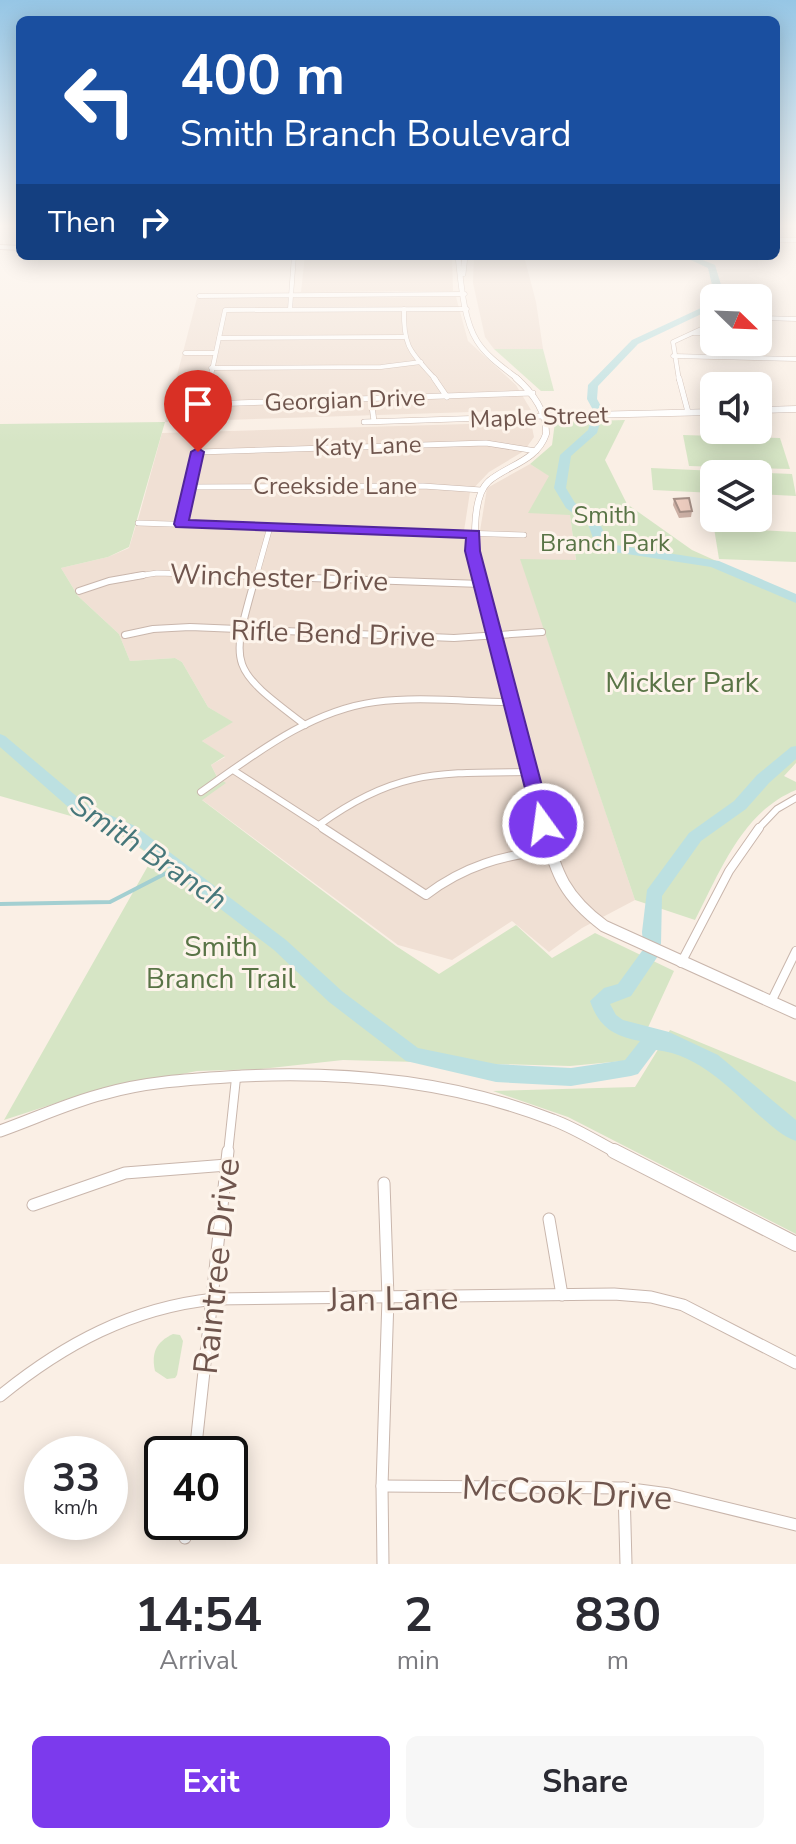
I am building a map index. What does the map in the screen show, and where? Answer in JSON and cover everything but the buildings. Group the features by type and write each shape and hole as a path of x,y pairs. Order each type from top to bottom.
{"street":[{"path":"290,309 292,297"},
{"path":"465,297 478,343 533,393 544,416 546,437 536,451 499,474 481,490 473,551 561,883 580,908 604,926 796,1013"},
{"path":"404,309 404,337 409,351 438,378 447,397"},
{"name":"Georgian Drive","path":"467,309 225,310 211,368 208,404 533,393"},
{"path":"772,318 796,319"},
{"path":"688,412 673,356 675,339 700,329"},
{"path":"692,332 700,333"},
{"path":"219,338 404,337"},
{"path":"185,353 214,353"},
{"path":"673,356 796,359"},
{"path":"211,368 381,367 421,362"},
{"path":"371,399 374,421"},
{"path":"772,410 796,409"},
{"name":"Maple Street","path":"364,422 700,412"},
{"path":"181,524 202,434"},
{"name":"Katy Lane","path":"198,452 486,443 536,451"},
{"name":"Creekside Lane","path":"190,487 423,486 481,490"},
{"path":"138,523 524,535"},
{"path":"270,527 237,654 246,675 305,725"},
{"name":"Winchester Drive","path":"79,591 123,578 157,573 481,584"},
{"name":"Rifle Bend Drive","path":"125,635 170,628 454,638 542,632"},
{"path":"201,792 305,725 360,704 511,702"},
{"path":"233,770 426,895 458,871 485,860 550,850"},
{"path":"319,825 361,795 400,779 435,774 530,772"},
{"path":"681,963 743,848 774,810 796,798"},
{"path":"771,1002 796,951"},
{"path":"0,1131 101,1094 189,1079 312,1073 431,1085 512,1106 604,1143 796,1244"},
{"name":"Raintree Drive","path":"197,1436 236,1078"},
{"path":"33,1205 125,1173 227,1165"},
{"path":"383,1564 382,1486 388,1298 384,1183"},
{"path":"549,1219 562,1295"},
{"name":"Jan Lane","path":"0,1396 55,1353 96,1331 145,1310 184,1301 214,1299 614,1294 651,1297 683,1305 796,1363"},
{"name":"McCook Drive","path":"382,1486 624,1488 669,1494 796,1525"},
{"path":"624,1488 626,1564"}],"shaded area":[{"path":"456,297 468,341 516,385 531,410 165,422 197,298"},
{"path":"476,297 535,297 543,349 494,349 485,337"},
{"path":"531,422 534,437 524,451 489,472 470,492 464,531 138,520 162,433"},
{"path":"530,464 550,476 570,515 576,561 521,560 635,900 582,928 549,952 512,921 452,960 398,945 201,799 217,777 211,765 225,757 202,741 232,722 208,707 182,662 175,658 130,661 119,634 78,596 61,568 108,557 129,548 136,525 479,537 487,488"}],"green space":[{"path":"494,349 543,349 554,391 541,391"},
{"name":"Mickler Park","path":"625,420 605,460 627,504 692,550 796,597 796,763 784,776 796,782 796,790 777,800 747,828 695,920 635,900 520,559 576,560 570,515 528,513 549,476 530,464 552,445 555,422"},
{"name":"Smith Branch Trail","path":"165,422 129,547 108,557 61,568 78,596 119,634 130,661 175,658 182,662 208,707 233,722 202,741 225,756 211,765 217,777 226,783 202,800 396,946 439,974 516,925 552,958 595,933 674,971 633,1060 570,1066 343,1060 261,1069 197,1071 87,1093 4,1120 153,857 106,826 0,796 0,424"},
{"path":"683,435 700,436 700,444 772,444 772,438 780,438 790,469 772,468 772,460 700,460 700,466 689,466"},
{"path":"651,468 700,470 700,492 653,490"},
{"path":"772,473 792,474 796,496 772,495"},
{"path":"715,532 796,532 796,562 719,559"},
{"path":"670,1030 796,1082 796,1234 568,1117 493,1091 635,1087"},
{"path":"173,1334 180,1335 183,1341 177,1375 167,1379 155,1371 154,1359 159,1344"}],"waterway":[{"path":"597,408 592,399 593,385 635,342 700,312"},
{"path":"596,420 593,431 566,455 560,488 570,505 594,522 605,547 714,564 796,599"},
{"name":"Smith Branch","path":"0,739 81,809 129,830 280,945 336,997 413,1055 496,1073 571,1077 631,1068 651,1041 673,1043 692,1050 729,1074 796,1132"},
{"path":"652,944 653,895 695,837 740,805 763,779 796,751"},
{"path":"0,904 110,902 176,868"},
{"path":"649,956 624,991 611,993 600,1001 609,1020 616,1025 662,1038"}],"route":[{"path":"198,452 181,524 474,534 473,551 543,824"}],"park label":[{"name":"Smith Branch Park","path":"605,529"}]}
